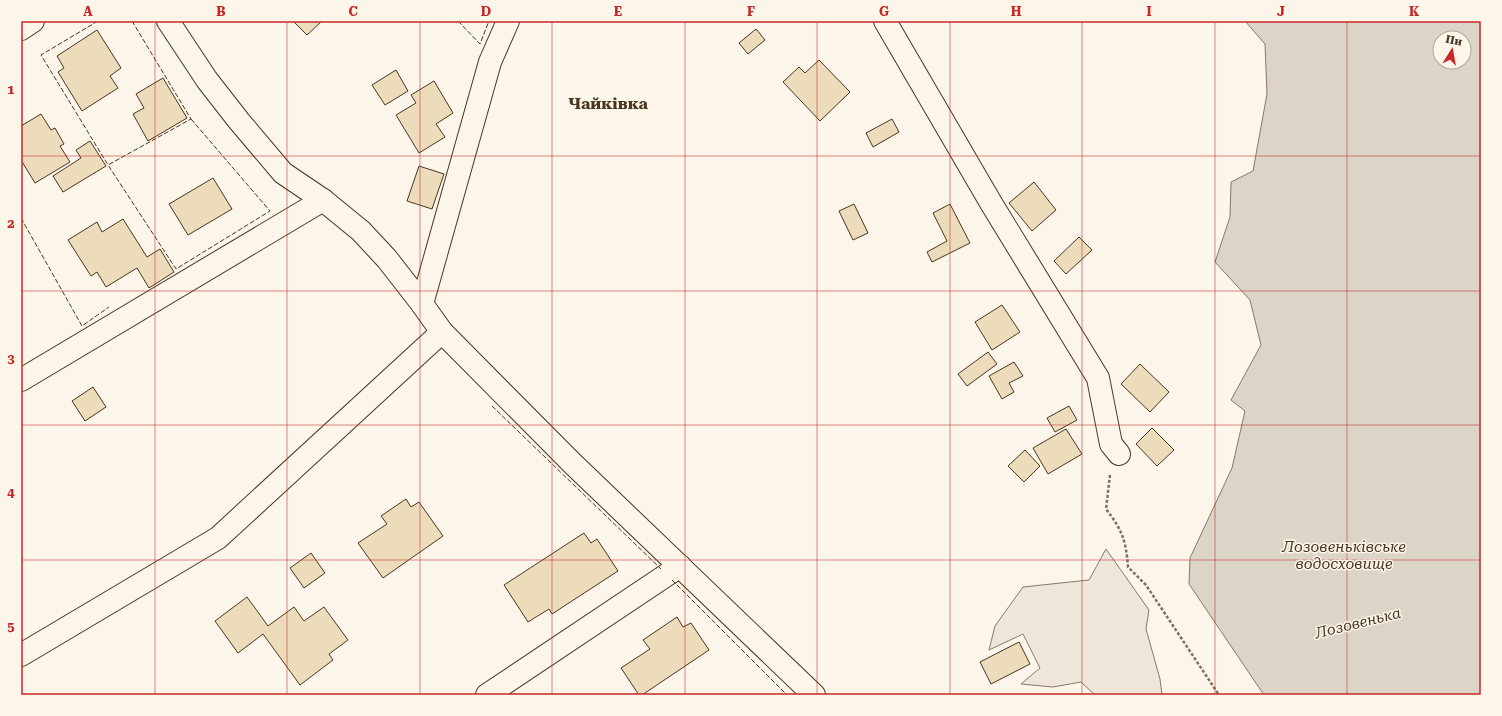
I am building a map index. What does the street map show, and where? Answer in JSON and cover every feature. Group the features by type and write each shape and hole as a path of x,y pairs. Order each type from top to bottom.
{"street":[{"path":"21,29 33,21"},
{"path":"168,21 207,80 283,173 323,200 361,231 387,259 442,332 572,463 814,695"},
{"path":"422,304 490,62 508,21"},
{"path":"885,21 991,203 1098,378 1115,449"},
{"path":"21,380 323,200"},
{"path":"21,655 218,538 442,332"},
{"path":"487,695 680,566"}],"path":[{"path":"1115,449 1106,509 1118,525 1127,547 1128,567 1146,585 1219,695"}],"shaded area":[{"path":"1106,549 1149,610 1146,629 1160,679 1162,695 1095,695 1081,682 1053,687 1021,684 1040,668 1023,634 989,650 995,626 1023,587 1089,580"}],"water":[{"name":"Лозовеньківське водосховище","path":"1245,21 1481,21 1481,695 1264,695 1189,584 1190,558 1232,468 1245,411 1231,400 1261,345 1250,300 1215,262 1230,217 1231,182 1253,171 1267,94 1265,44"}],"building":[{"path":"293,21 322,21 307,35"},
{"path":"756,29 765,40 748,54 739,43"},
{"path":"97,30 121,68 110,76 118,88 82,111 58,72 64,68 57,56"},
{"path":"819,60 850,92 820,121 783,82 799,67 805,73"},
{"path":"396,70 408,91 385,105 372,85"},
{"path":"163,78 187,118 148,141 133,114 144,108 136,94"},
{"path":"434,81 453,113 436,124 445,137 419,153 396,115 416,103 411,95"},
{"path":"41,114 51,130 55,128 64,144 60,146 70,162 35,183 21,160 21,126"},
{"path":"892,119 899,132 873,147 866,133"},
{"path":"90,141 106,166 63,192 53,176 81,158 76,150"},
{"path":"419,166 444,174 432,209 407,201"},
{"path":"213,178 232,209 188,235 169,204"},
{"path":"1034,182 1056,210 1032,231 1009,203"},
{"path":"854,204 868,233 853,240 839,211"},
{"path":"950,204 970,243 932,262 927,252 947,241 933,213"},
{"path":"123,219 147,257 160,249 174,272 149,288 137,268 106,287 97,272 91,276 68,240 97,222 102,232"},
{"path":"1079,237 1092,250 1066,274 1054,261"},
{"path":"1002,305 1020,332 992,350 975,322"},
{"path":"988,352 997,364 967,386 958,374"},
{"path":"1014,362 1023,376 1009,383 1014,392 1002,399 989,376"},
{"path":"1140,364 1169,392 1150,412 1121,384"},
{"path":"93,387 106,407 85,421 72,401"},
{"path":"1069,406 1077,420 1055,432 1047,418"},
{"path":"1152,428 1174,450 1157,466 1136,444"},
{"path":"1066,429 1082,454 1048,474 1033,448"},
{"path":"1025,450 1040,466 1024,482 1008,466"},
{"path":"406,499 411,507 419,502 443,536 383,578 358,543 387,524 381,516"},
{"path":"584,533 591,543 597,539 618,571 552,614 549,609 528,622 504,585"},
{"path":"311,553 325,573 304,588 290,568"},
{"path":"247,597 268,626 294,607 304,621 324,607 348,640 329,654 333,660 300,685 263,634 238,653 215,621"},
{"path":"677,617 683,627 691,623 709,650 642,695 639,695 621,668 650,649 643,640"},
{"path":"1019,642 1030,664 991,684 980,662"}],"fence":[{"path":"98,21 41,55 108,165"},
{"path":"132,21 191,119"},
{"path":"458,21 480,44 489,21"},
{"path":"191,119 270,211 176,269 108,165 191,119"},
{"path":"21,218 82,326 109,307"},
{"path":"492,406 661,569"},
{"path":"672,580 787,695"}],"district":[{"name":"Чайківка","path":"608,103"}],"water label":[{"name":"Лозовенька","path":"1358,623"}]}
